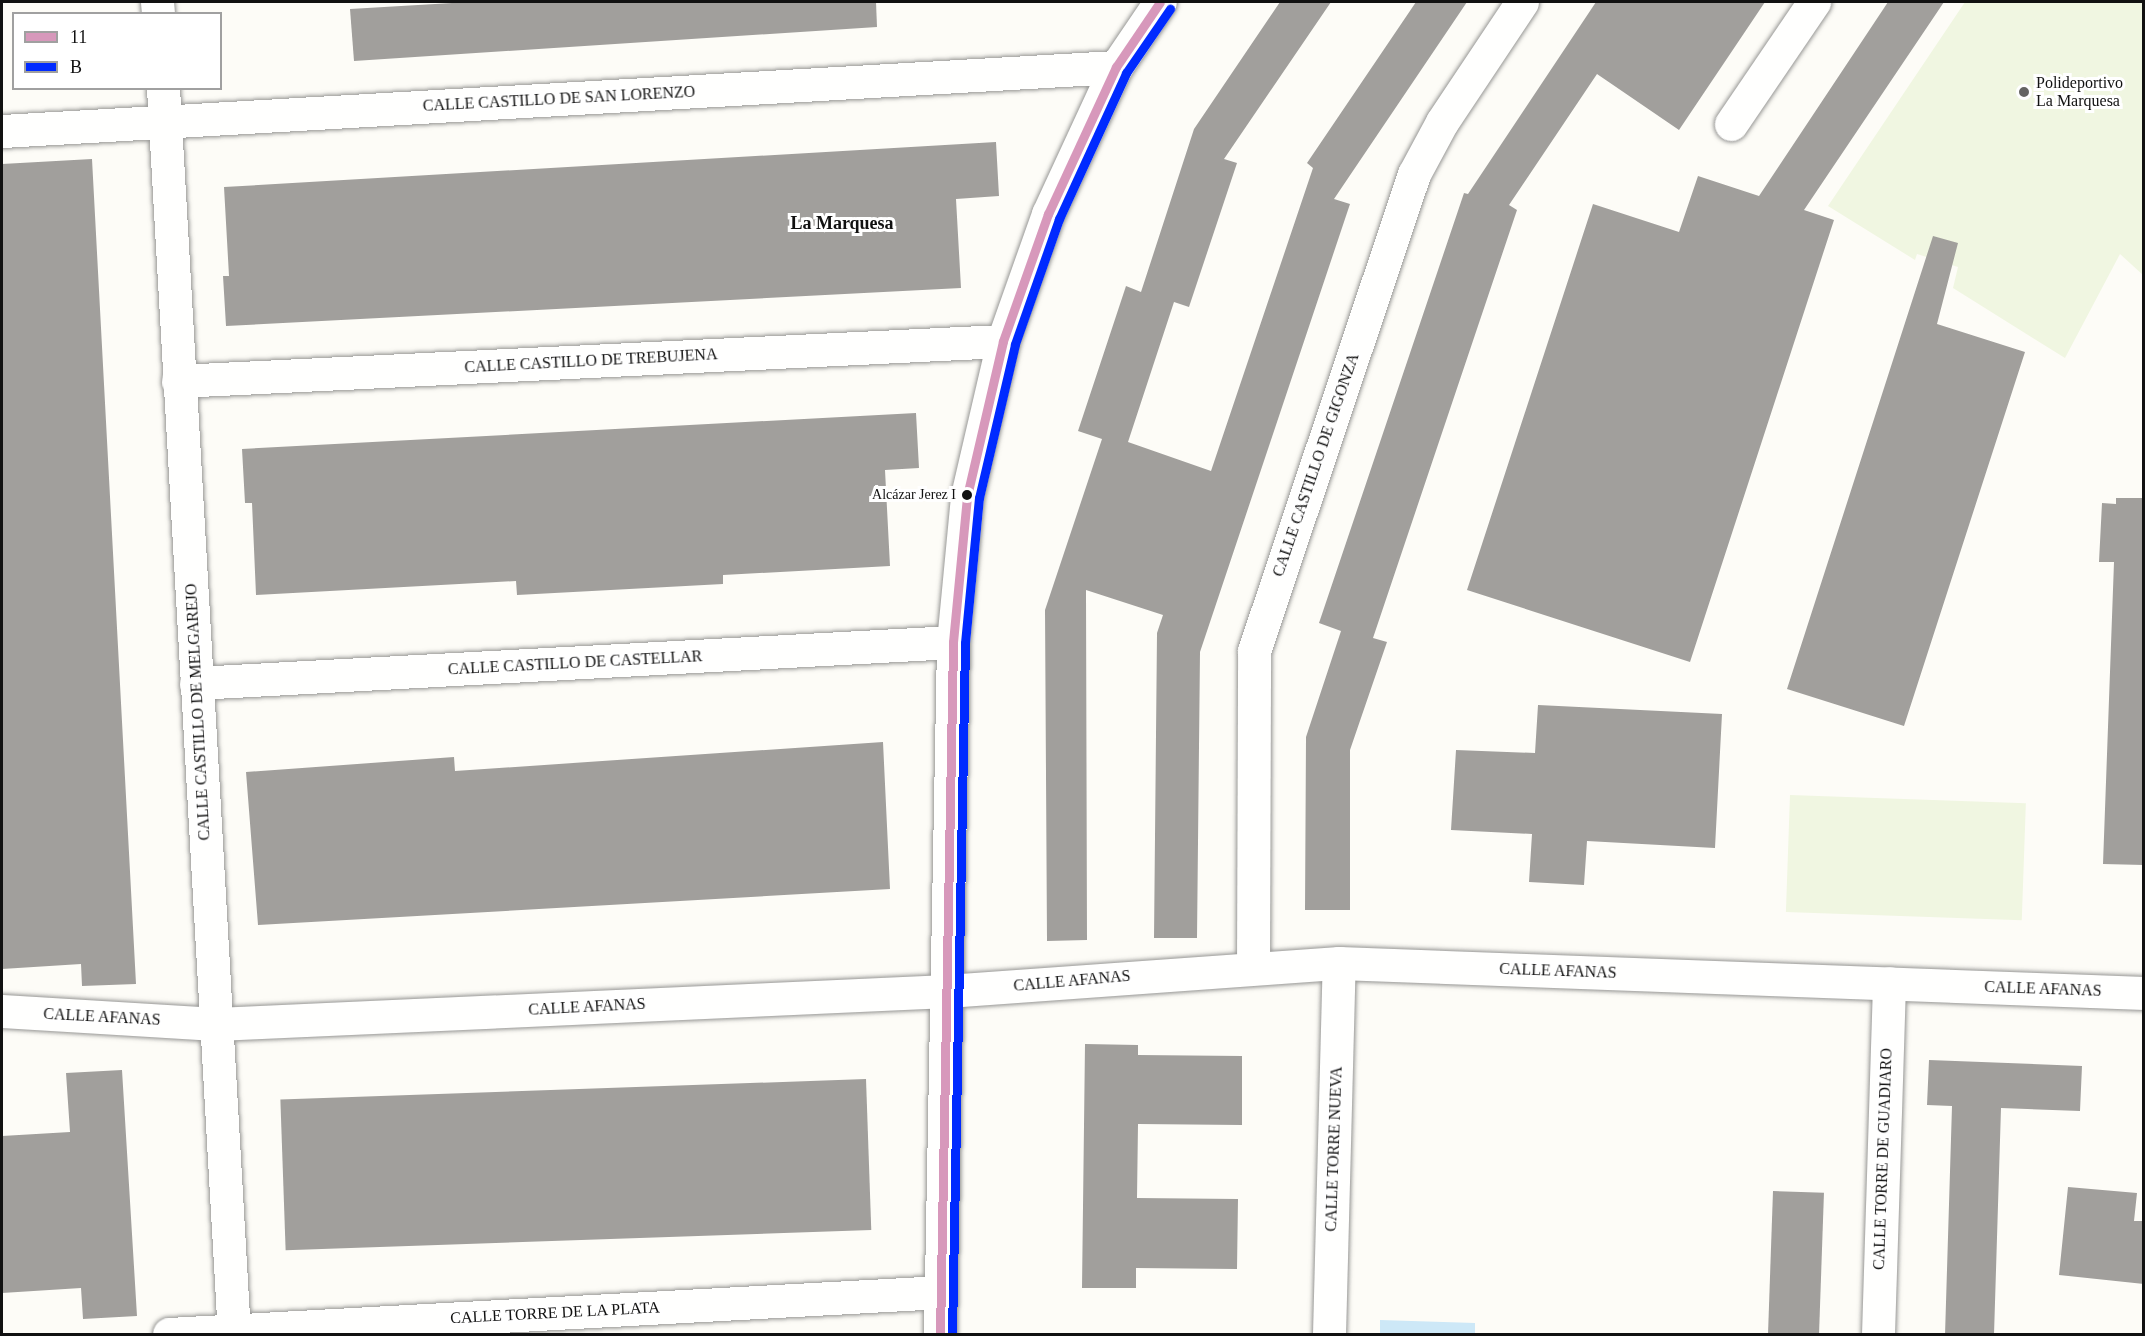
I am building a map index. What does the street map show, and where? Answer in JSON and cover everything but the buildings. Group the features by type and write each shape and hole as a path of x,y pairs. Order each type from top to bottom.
{"street":[{"path":"940,1335 953,642 967,496 1003,341 1048,214 1116,67 1160,2"},
{"name":"CALLE CASTILLO DE GIGONZA","path":"1252,966 1254,651 1414,174 1442,122 1522,2"},
{"path":"1731,124 1814,2"},
{"name":"CALLE CASTILLO DE SAN LORENZO","path":"2,132 1116,67"},
{"name":"CALLE CASTILLO DE MELGAREJO","path":"163,90 234,1332"},
{"name":"CALLE CASTILLO DE TREBUJENA","path":"178,381 1003,341"},
{"name":"CALLE CASTILLO DE CASTELLAR","path":"196,683 953,642"},
{"name":"CALLE AFANAS","path":"2,1011 216,1024 947,991 1252,966 1339,963 2144,993"},
{"name":"CALLE TORRE NUEVA","path":"1329,1335 1339,963"},
{"name":"CALLE TORRE DE GUADIARO","path":"1878,1335 1889,982"},
{"name":"CALLE TORRE DE LA PLATA","path":"169,1335 941,1293"}],"green space":[{"name":"Polideportivo La Marquesa","path":"1965,2 2143,2 2143,275 2120,254 2065,358 1953,288 1958,267 1917,254 1915,260 1828,206"},
{"path":"1790,795 2026,803 2022,920 1786,912"}],"water":[{"path":"1380,1320 1475,1323 1475,1334 1380,1334"}],"transit line":[{"name":"11","path":"940,1334 953,642 967,496 1003,341 1048,214 1116,67 1160,2"},
{"name":"B","path":"952,1334 965,643 979,498 1015,344 1059,219 1126,73 1170,9"}],"place":[{"name":"Polideportivo La Marquesa","path":"2024,92"},
{"name":"Alcázar Jerez I","path":"967,495"}],"district":[{"name":"La Marquesa","path":"842,223"}]}
